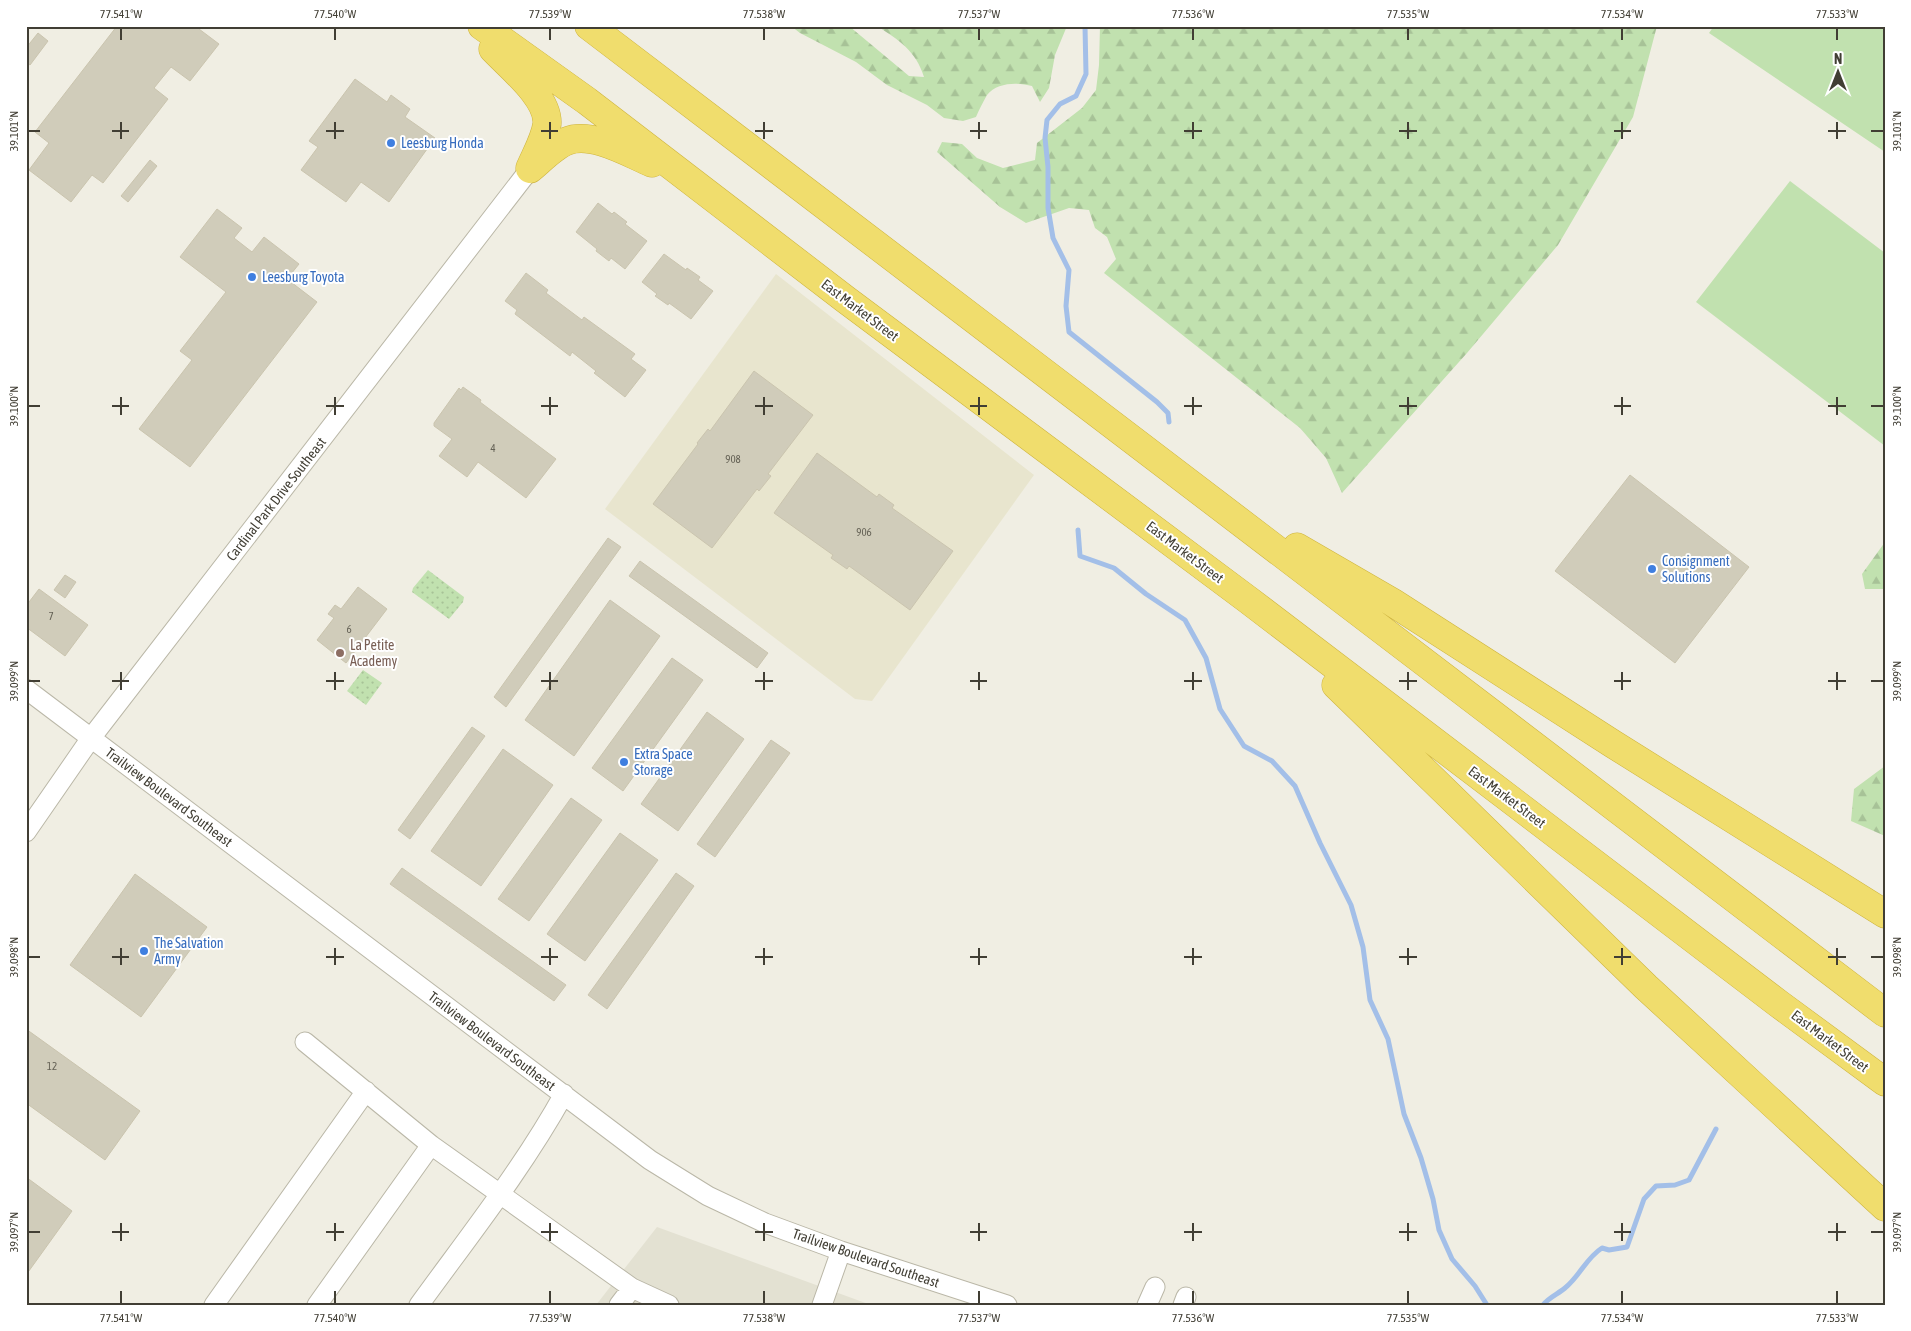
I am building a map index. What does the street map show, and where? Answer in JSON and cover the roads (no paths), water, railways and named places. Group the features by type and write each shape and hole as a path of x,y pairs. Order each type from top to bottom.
{"highway":[{"path":"471,26 537,96 545,110 546,127 530,169"},
{"name":"East Market Street","path":"482,26 587,101 845,299 1247,599 1885,1082"},
{"path":"590,26 1885,1012"},
{"path":"530,169 568,140 591,139 604,142 690,180"},
{"path":"1200,492 1392,602 1613,744 1885,914"},
{"path":"1247,599 1646,987 1885,1207"}],"street":[{"name":"Cardinal Park Drive Southeast","path":"26,832 91,738 530,169"},
{"name":"Trailview Boulevard Southeast","path":"26,689 650,1160 708,1196 765,1223 840,1251 1007,1305"},
{"path":"305,1042 431,1145 498,1195 632,1288 669,1305"},
{"path":"214,1305 366,1091"},
{"path":"419,1305 498,1195 550,1119 564,1094"},
{"path":"317,1305 431,1145"},
{"path":"822,1305 840,1251"},
{"path":"1147,1305 1155,1287"},
{"path":"619,1305 632,1288"}],"waterway":[{"path":"1085,26 1086,74 1076,96 1060,104 1047,120 1045,138 1048,167 1048,208 1053,238 1069,270 1066,306 1069,332 1157,402 1168,413 1169,422"},
{"path":"1078,530 1080,556 1114,568 1146,594 1185,620 1206,658 1220,709 1244,746 1272,761 1295,786 1320,843 1351,905 1363,947 1370,1000 1388,1039 1404,1114 1421,1158 1433,1199 1439,1230 1452,1259 1475,1286 1487,1305"},
{"path":"1543,1305 1570,1283 1596,1252 1602,1248 1609,1250 1627,1247 1644,1199 1656,1186 1675,1185 1689,1180 1716,1129"}],"place":[{"name":"Leesburg Honda","path":"391,143"},
{"name":"Leesburg Toyota","path":"252,277"},
{"name":"Consignment Solutions","path":"1652,569"},
{"name":"La Petite Academy","path":"340,653"},
{"name":"Extra Space Storage","path":"624,762"},
{"name":"The Salvation Army","path":"144,951"}]}
